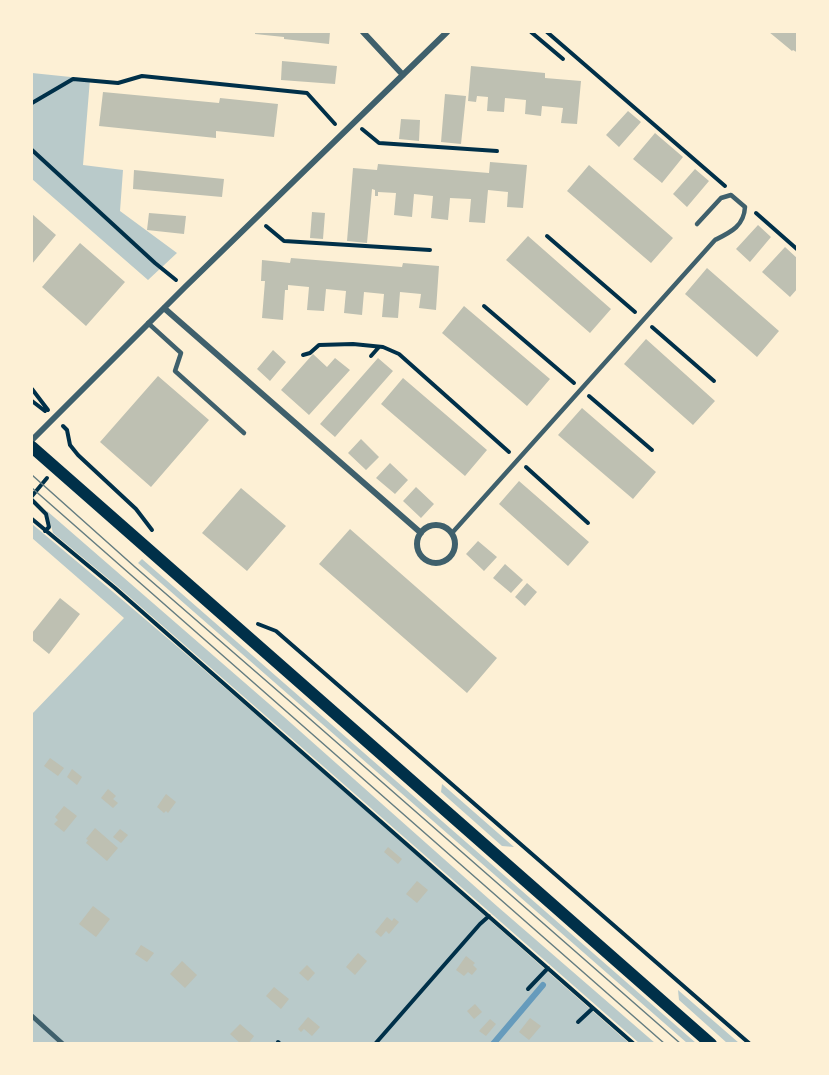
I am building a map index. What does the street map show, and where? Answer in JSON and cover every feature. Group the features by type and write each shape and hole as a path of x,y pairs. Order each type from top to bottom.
{"main road":[{"path":"32,447 711,1044"}],"street":[{"path":"363,32 403,75"},
{"path":"32,440 148,323 447,32"},
{"path":"164,308 421,533"},
{"path":"429,526 444,527 452,533 455,544 449,558 438,562 426,560 419,551 421,533 429,526"}],"lane":[{"path":"452,533 715,240 733,231 745,216 745,207 731,195 720,198 697,224"},
{"path":"148,323 181,353 175,371 244,433"},
{"path":"32,1016 63,1044"}],"path":[{"path":"531,32 563,59"},
{"path":"547,32 725,185 731,195"},
{"path":"32,103 74,79 118,83 142,76 307,93 342,133"},
{"path":"354,122 379,143 497,151"},
{"path":"32,150 154,263 185,287"},
{"path":"745,207 752,210 798,250"},
{"path":"256,218 284,241 430,250"},
{"path":"548,236 714,381"},
{"path":"484,306 652,450"},
{"path":"303,355 310,353 319,345 353,344 380,346 399,354 588,523"},
{"path":"371,356 380,346"},
{"path":"32,389 54,418 67,430 70,445 78,455 136,509 154,532"},
{"path":"45,531 49,527 46,514 32,498 46,480"},
{"path":"32,519 124,596 634,1044"},
{"path":"258,624 276,631 750,1044"},
{"path":"375,1044 489,916"},
{"path":"528,989 548,968"},
{"path":"578,1022 593,1008"}],"shaded area":[{"path":"32,73 90,79 83,165 123,170 120,211 177,253 148,280 32,179"},
{"path":"47,511 655,1043 639,1043 117,586 53,533"},
{"path":"32,524 258,716 629,1043 32,1043 32,714 124,618 32,538"},
{"path":"142,559 696,1043 687,1043 138,563"},
{"path":"442,784 514,847 502,846 441,792"},
{"path":"678,990 739,1043 727,1043 679,1000"}],"building":[{"path":"255,32 330,32 329,44 284,39 284,37 255,34"},
{"path":"769,32 798,32 798,53 792,51"},
{"path":"282,61 337,66 335,84 281,80"},
{"path":"471,66 545,73 545,78 581,81 577,124 561,123 563,108 542,106 541,116 525,114 526,100 505,98 504,112 487,111 488,97 477,96 476,102 468,101"},
{"path":"103,92 219,103 220,98 278,104 274,137 216,131 216,138 99,126"},
{"path":"445,94 466,96 461,144 441,142"},
{"path":"628,111 641,122 619,147 606,135"},
{"path":"401,119 420,120 419,141 399,139"},
{"path":"655,133 683,157 662,183 633,159"},
{"path":"490,162 527,165 523,208 507,207 508,192 488,190 485,223 469,222 471,199 450,198 448,220 431,218 433,196 414,194 412,217 394,215 396,193 378,192 378,196 375,196 375,190 372,189 367,243 347,241 353,168 377,170 378,164 489,173"},
{"path":"589,165 673,238 651,263 567,191"},
{"path":"695,169 709,181 687,207 673,194"},
{"path":"134,170 224,179 222,197 133,189"},
{"path":"312,212 325,213 323,239 310,238"},
{"path":"149,213 186,216 184,234 147,230"},
{"path":"32,214 56,235 32,264"},
{"path":"758,225 771,237 750,262 736,249"},
{"path":"528,236 611,309 590,333 506,260"},
{"path":"80,243 125,282 86,326 42,287"},
{"path":"785,247 798,259 798,288 790,297 762,272"},
{"path":"291,258 402,267 403,263 439,266 436,310 419,308 421,294 400,292 398,318 382,317 384,294 364,292 362,315 344,313 346,291 326,289 324,311 307,310 309,287 288,285 288,290 285,290 283,320 262,318 265,281 261,281 262,260 290,263"},
{"path":"707,268 779,331 757,357 685,294"},
{"path":"464,306 550,379 527,406 442,333"},
{"path":"646,339 715,401 693,425 624,364"},
{"path":"273,350 286,362 270,381 257,369"},
{"path":"313,354 327,367 335,358 350,370 309,415 281,390"},
{"path":"378,358 393,371 335,437 320,424"},
{"path":"158,376 209,420 151,487 100,442"},
{"path":"403,378 487,450 465,476 381,404"},
{"path":"582,408 656,472 633,499 558,435"},
{"path":"361,439 379,457 366,470 348,453"},
{"path":"390,463 408,480 395,494 376,478"},
{"path":"519,481 589,542 568,566 499,504"},
{"path":"416,487 434,504 421,518 403,501"},
{"path":"241,488 286,526 247,571 202,533"},
{"path":"350,529 497,658 467,693 319,564"},
{"path":"478,541 497,557 484,571 466,554"},
{"path":"505,564 523,580 511,593 493,578"},
{"path":"527,583 537,592 525,606 515,597"},
{"path":"60,598 80,614 49,654 32,640 32,633"},
{"path":"50,758 64,768 58,776 44,766"},
{"path":"72,769 82,777 77,785 67,777"},
{"path":"108,789 116,796 113,799 118,803 113,808 101,798"},
{"path":"166,794 176,802 168,813 166,811 164,813 157,807"},
{"path":"64,806 77,816 64,832 54,824 58,820 55,817"},
{"path":"95,828 118,848 107,861 86,843 88,840 86,839"},
{"path":"120,829 128,835 121,843 113,837"},
{"path":"388,847 402,859 398,864 384,852"},
{"path":"417,881 428,890 417,903 406,894"},
{"path":"93,906 110,919 96,937 79,924"},
{"path":"387,917 399,922 389,934 386,931 381,937 375,932"},
{"path":"141,945 154,953 147,962 135,954"},
{"path":"358,953 367,961 355,975 346,967"},
{"path":"466,956 475,963 473,965 477,969 472,975 468,972 464,976 456,970"},
{"path":"182,961 197,975 185,988 170,974"},
{"path":"307,965 315,973 308,981 299,973"},
{"path":"274,987 289,999 281,1009 266,996"},
{"path":"475,1004 482,1012 474,1019 467,1011"},
{"path":"308,1017 320,1027 312,1036 304,1029 301,1032 298,1029"},
{"path":"530,1018 541,1026 529,1040 519,1032"},
{"path":"490,1019 496,1024 486,1036 479,1031"},
{"path":"240,1024 254,1036 248,1044 241,1044 230,1034"}],"waterway":[{"path":"493,1044 543,985"}],"tram line":[{"path":"32,475 681,1044"},
{"path":"32,488 665,1044"}]}
